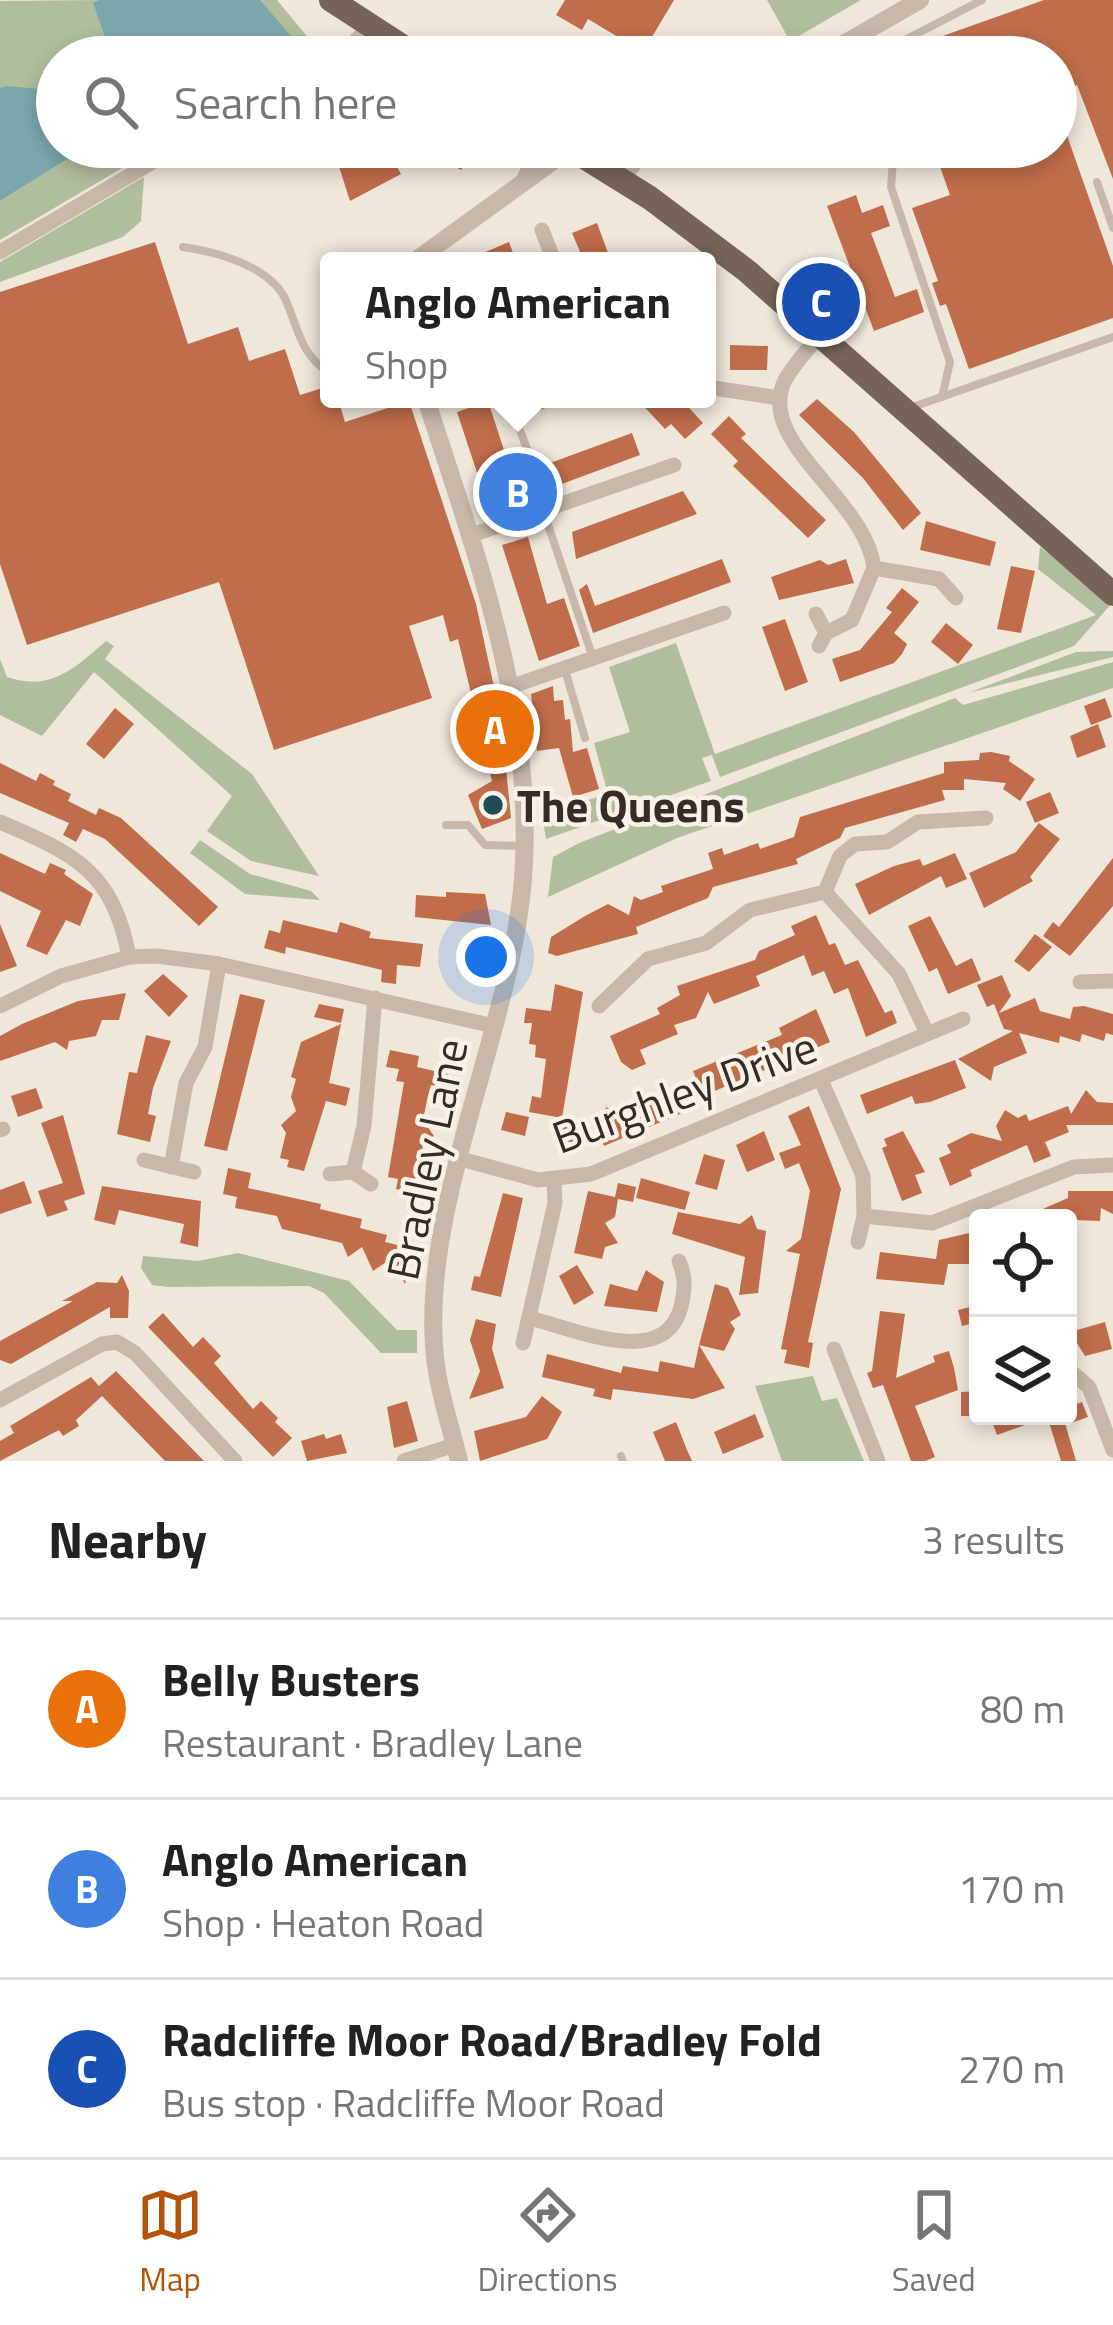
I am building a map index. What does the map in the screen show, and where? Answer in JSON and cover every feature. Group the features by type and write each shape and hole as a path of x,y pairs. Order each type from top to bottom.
{"main road":[{"path":"331,0 384,36"},
{"path":"603,168 702,235 1113,594"}],"street":[{"path":"857,36 920,0"},
{"path":"360,36 369,27"},
{"path":"0,252 142,168"},
{"path":"522,186 531,168"},
{"path":"429,252 545,168"},
{"path":"621,179 630,168"},
{"path":"542,230 551,252"},
{"path":"816,614 823,639 852,620 874,568 856,518 788,435 779,398 791,372 820,335"},
{"path":"716,388 779,398"},
{"name":"Bradley Lane","path":"436,408 509,686 525,847 494,1026 461,1160 434,1310 438,1381 457,1453"},
{"path":"470,536 674,465"},
{"path":"874,568 938,579 956,598"},
{"path":"509,686 724,613"},
{"path":"825,892 840,856 855,844 887,842 917,822 986,818"},
{"path":"0,822 59,847 92,871 117,906 130,957"},
{"path":"599,1006 627,988 648,959 706,943 750,910 825,892"},
{"path":"825,892 899,974 927,1033"},
{"path":"0,1006 61,976 130,957 219,964 494,1026"},
{"path":"171,1167 185,1083 206,1048 219,964"},
{"path":"1080,982 1113,981"},
{"path":"353,1172 364,1126 375,998"},
{"name":"Burghley Drive","path":"461,1160 554,1181 612,1167 963,1019"},
{"path":"821,1081 863,1175 864,1216 858,1242"},
{"path":"144,1160 194,1172"},
{"path":"864,1216 932,1223 1074,1167 1113,1165"},
{"path":"330,1174 353,1172 371,1184"},
{"path":"523,1343 555,1204 554,1181"},
{"path":"529,1318 628,1342 652,1342 669,1332 678,1316 687,1282 679,1261"},
{"path":"0,1400 102,1344 117,1342 135,1352 235,1461"},
{"path":"834,1349 878,1461"},
{"path":"1077,1377 1089,1387 1113,1450"},
{"path":"826,1385 846,1379"},
{"path":"404,1461 457,1453"}],"lane":[{"path":"913,36 982,0"},
{"path":"892,168 891,187 950,362 942,397"},
{"path":"1097,182 1113,228"},
{"path":"183,247 206,250 270,279 287,302 302,349 320,365"},
{"path":"900,411 1113,337"},
{"path":"511,408 593,658"},
{"path":"564,668 585,738"},
{"path":"446,825 468,825 485,845 525,847"}],"green space":[{"path":"99,0 94,4 105,36 36,36 36,89 0,88 0,1"},
{"path":"260,0 277,0 307,36 288,36"},
{"path":"767,0 861,0 799,36 787,36"},
{"path":"53,168 122,168 0,240 0,201"},
{"path":"144,177 141,221 123,237 0,282 0,262"},
{"path":"1040,547 1113,602 1074,646 720,777 712,755 702,758 711,781 546,839 542,814 608,794 594,743 630,732 609,667 676,643 715,754 1096,615 1038,569"},
{"path":"106,641 114,646 105,659 252,774 319,876 251,861 207,831 232,796 94,672 42,736 0,715 0,659 7,677 37,682 73,668"},
{"path":"1113,651 1113,657 968,693 1076,652"},
{"path":"1113,662 1113,688 677,838 548,897 553,857 579,843 955,698 963,705"},
{"path":"200,840 250,874 311,891 320,900 245,894 190,853"},
{"path":"238,1253 349,1281 397,1330 417,1330 417,1353 381,1353 324,1293 309,1286 167,1287 152,1285 141,1268 143,1256 198,1261"},
{"path":"813,1376 822,1401 837,1398 864,1461 782,1461 755,1386"}],"water":[{"path":"260,0 291,36 105,36 93,3"},
{"path":"0,88 36,89 36,168 53,168 0,201"}],"building":[{"path":"565,0 674,0 653,36 616,36 588,19 582,30 556,15"},
{"path":"1044,0 1113,0 1113,179 1077,85 1077,36 943,36"},
{"path":"1077,164 1113,266 1113,318 969,369 946,304 940,306 932,283 938,281 912,208 950,195 940,168 1077,168"},
{"path":"339,168 398,168 401,174 350,201"},
{"path":"856,195 862,213 883,205 890,226 871,233 895,297 917,289 924,312 874,331 827,206"},
{"path":"597,223 608,252 580,252 572,233"},
{"path":"155,242 188,344 238,327 249,361 285,349 300,395 320,389 320,408 341,408 345,422 388,408 411,408 476,604 501,719 511,818 482,829 468,795 492,781 458,639 450,642 443,615 409,626 432,698 274,750 219,582 27,645 0,564 0,292"},
{"path":"509,242 513,252 485,252"},
{"path":"730,345 768,346 767,370 730,370"},
{"path":"817,399 854,432 921,513 903,530 863,478 799,415"},
{"path":"490,408 516,487 531,482 538,500 490,512 457,412"},
{"path":"520,408 545,408 523,416"},
{"path":"645,408 689,408 703,423 685,439 671,424 665,429"},
{"path":"729,416 746,434 741,438 826,520 808,538 733,466 738,461 711,434"},
{"path":"632,433 640,455 551,488 542,466"},
{"path":"683,491 697,514 576,559 572,532"},
{"path":"926,521 996,542 990,566 920,550"},
{"path":"528,537 547,604 564,598 580,646 539,661 502,545"},
{"path":"722,559 731,582 593,633 579,590 587,584 595,606"},
{"path":"846,559 854,583 779,600 771,577 820,560 828,565"},
{"path":"1011,566 1035,571 1021,633 997,629"},
{"path":"902,588 919,602 894,633 907,644 902,654 894,663 840,682 832,659 860,650 892,612 886,608"},
{"path":"785,619 808,682 785,691 762,627"},
{"path":"946,623 973,645 958,664 931,642"},
{"path":"553,686 554,701 563,700 565,720 570,719 573,752 587,748 599,789 573,797 559,748 537,751 531,694"},
{"path":"1105,698 1112,717 1091,725 1084,706"},
{"path":"115,708 134,724 104,759 86,744"},
{"path":"1098,724 1106,747 1077,758 1070,736"},
{"path":"980,753 1010,756 1009,761 1035,779 1020,801 1003,789 1006,783 964,779 964,790 942,790 945,800 845,828 840,838 796,859 798,864 713,887 708,898 636,927 638,934 557,956 548,953 551,937 608,904 629,915 634,896 641,900 663,892 661,886 713,869 708,853 722,848 724,855 758,843 760,849 794,837 800,817 944,773 944,762 979,760"},
{"path":"0,763 36,781 40,773 55,781 53,785 71,794 68,801 96,815 99,808 121,818 218,907 199,926 105,839 83,829 76,842 63,835 69,823 0,793"},
{"path":"1050,792 1059,813 1035,823 1026,802"},
{"path":"1039,823 1060,839 1030,877 1033,881 984,908 969,873 1016,852"},
{"path":"0,853 45,874 50,863 66,870 64,874 93,894 80,926 66,920 47,955 26,946 41,911 0,891"},
{"path":"955,853 967,879 946,888 941,876 869,915 855,884 894,866 920,859 923,866"},
{"path":"1113,858 1113,906 1070,956 1043,936 1053,922 1059,927"},
{"path":"446,892 485,894 491,925 415,917 416,895 446,897"},
{"path":"816,915 829,945 835,943 845,965 858,960 885,1013 892,1010 897,1023 866,1037 848,988 834,994 824,971 812,976 804,955 756,976 760,986 714,1004 708,992 696,1018 674,1025 678,1034 640,1050 646,1064 632,1070 621,1062 610,1036 660,1014 657,1008 680,995 677,986 755,960 759,951 795,935 791,926"},
{"path":"930,916 956,966 972,958 981,980 948,994 937,968 929,972 908,926"},
{"path":"283,920 337,933 340,922 371,932 369,938 423,944 420,967 397,965 396,984 381,982 382,970 286,947 285,954 264,948 269,930 280,933"},
{"path":"0,924 17,966 0,972"},
{"path":"1035,934 1052,947 1029,972 1014,961"},
{"path":"163,974 188,996 169,1017 144,991"},
{"path":"1002,975 1011,996 999,1013 1035,998 1040,1011 1070,1019 1073,1007 1084,1006 1113,1014 1113,1035 1106,1033 1104,1041 1082,1034 1080,1042 1060,1036 1059,1043 1019,1033 1027,1053 994,1067 991,1081 958,1059 1013,1031 1004,1029 994,1004 987,1007 977,985"},
{"path":"555,984 583,992 562,1118 529,1112 532,1096 541,1098 546,1059 535,1057 536,1045 529,1044 532,1023 524,1023 526,1008 551,1011"},
{"path":"126,993 119,1020 102,1020 96,1036 69,1041 67,1050 55,1042 0,1061 0,1036 22,1024 78,1001"},
{"path":"240,994 265,1000 227,1151 204,1146"},
{"path":"319,1004 344,1009 341,1023 314,1017"},
{"path":"816,1009 830,1042 703,1096 693,1071 782,1035 779,1028"},
{"path":"341,1024 329,1083 350,1088 346,1106 326,1101 304,1171 287,1167 289,1160 280,1158 286,1133 281,1125 296,1111 291,1097 296,1079 291,1077 301,1042"},
{"path":"146,1035 171,1041 153,1088 148,1114 156,1116 150,1142 117,1134 129,1072 137,1073"},
{"path":"390,1050 419,1056 417,1067 448,1074 445,1088 431,1085 428,1095 423,1120 434,1136 423,1141 418,1194 396,1189 398,1179 388,1177 404,1082 396,1081 399,1069 386,1067"},
{"path":"955,1060 966,1088 930,1102 915,1104 912,1096 867,1114 860,1095"},
{"path":"36,1088 43,1108 18,1117 11,1096"},
{"path":"687,1090 694,1108 604,1146 598,1130 606,1107 623,1116"},
{"path":"1086,1090 1097,1102 1113,1103 1113,1125 1066,1125 1069,1132 1045,1142 1051,1156 1034,1163 1027,1145 970,1170 972,1176 950,1186 939,1158 951,1153 947,1145 971,1133 1002,1141 996,1126 1005,1110 1018,1118 1026,1114 1029,1121 1068,1106 1071,1114"},
{"path":"809,1106 841,1189 808,1342 813,1343 809,1368 784,1363 787,1350 781,1349 800,1254 786,1251 801,1239 810,1191 799,1163 785,1169 779,1153 801,1145 788,1116"},
{"path":"506,1112 529,1117 525,1136 501,1130"},
{"path":"63,1115 85,1194 64,1201 68,1210 47,1217 38,1191 63,1183 41,1123"},
{"path":"561,1121 584,1126 580,1144 556,1139"},
{"path":"764,1131 775,1160 747,1172 736,1145"},
{"path":"903,1131 925,1172 915,1175 922,1193 902,1201 882,1148 887,1146 884,1139"},
{"path":"704,1154 725,1160 717,1190 695,1184"},
{"path":"228,1168 251,1173 248,1188 321,1204 320,1209 362,1219 360,1228 387,1235 385,1242 414,1249 405,1284 392,1258 373,1271 362,1247 348,1257 342,1243 282,1229 277,1216 235,1208 237,1197 223,1194"},
{"path":"641,1178 690,1192 685,1210 636,1198"},
{"path":"24,1181 32,1203 0,1214 0,1190"},
{"path":"618,1183 636,1187 633,1202 618,1199 615,1217 605,1223 618,1243 605,1247 602,1259 574,1253 588,1191 615,1197"},
{"path":"102,1186 201,1201 198,1247 180,1243 184,1224 119,1210 115,1225 94,1220"},
{"path":"1068,1191 1113,1191 1113,1214 1101,1208 1100,1221 1077,1220 1077,1209 1043,1209 1068,1198"},
{"path":"503,1193 523,1198 501,1297 471,1290 474,1276 480,1277"},
{"path":"678,1212 740,1224 752,1215 757,1229 766,1231 758,1293 739,1295 745,1257 672,1234"},
{"path":"969,1233 969,1264 948,1264 944,1285 876,1279 880,1252 936,1259 939,1240"},
{"path":"577,1265 594,1293 574,1305 559,1276"},
{"path":"646,1270 664,1282 657,1312 604,1306 610,1284 637,1291"},
{"path":"122,1275 129,1291 128,1318 110,1318 110,1307 11,1364 0,1360 0,1341 73,1301 62,1301 97,1282 117,1283"},
{"path":"715,1284 728,1288 741,1315 730,1322 735,1329 724,1351 699,1345"},
{"path":"969,1307 969,1324 962,1326 958,1310"},
{"path":"880,1311 905,1314 896,1378 949,1351 958,1390 915,1406 935,1457 925,1461 911,1461 883,1385 873,1388 867,1373 872,1371"},
{"path":"163,1313 193,1347 203,1337 221,1356 214,1363 253,1409 261,1401 278,1418 275,1422 292,1438 273,1457 148,1327"},
{"path":"476,1319 496,1324 492,1349 504,1388 469,1399 480,1371 470,1340"},
{"path":"1105,1322 1112,1349 1085,1356 1077,1343 1077,1330"},
{"path":"699,1345 725,1388 693,1399 613,1389 611,1400 593,1396 595,1389 542,1377 547,1354 621,1373 623,1366 658,1372 660,1361 694,1368"},
{"path":"116,1371 204,1461 165,1461 102,1396 76,1420 79,1426 63,1436 59,1430 0,1461 0,1441 14,1433 10,1426 91,1377 99,1386"},
{"path":"961,1392 969,1392 969,1416 961,1416"},
{"path":"542,1396 562,1412 547,1439 480,1461 474,1431 526,1417"},
{"path":"407,1401 418,1441 394,1448 387,1407"},
{"path":"1082,1402 1088,1417 1077,1421 1077,1404"},
{"path":"755,1414 764,1437 723,1454 714,1432"},
{"path":"676,1422 692,1461 665,1461 653,1432"},
{"path":"993,1425 1025,1425 997,1435"},
{"path":"1050,1425 1066,1425 1076,1461 1061,1461"},
{"path":"324,1434 326,1439 341,1434 347,1453 307,1461 301,1441"}],"place":[{"name":"Radcliffe Moor Road/Bradley Fold","path":"821,302"},
{"name":"Anglo American","path":"518,492"},
{"name":"Belly Busters","path":"495,729"},
{"name":"The Queens","path":"493,805"}]}
